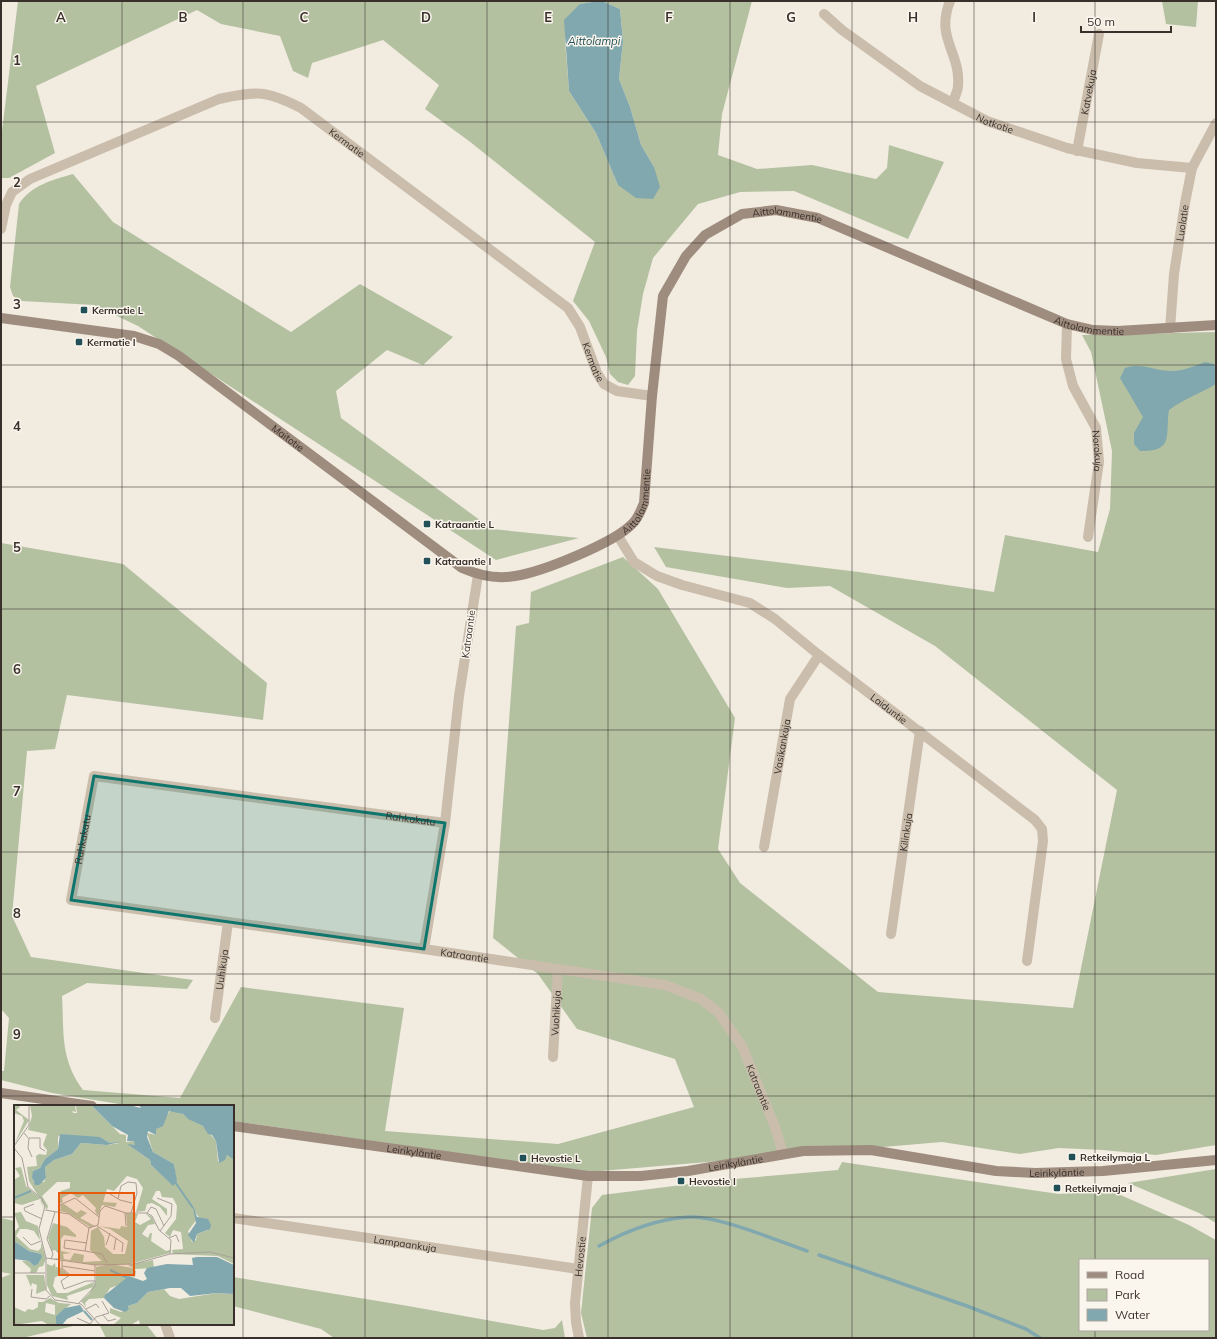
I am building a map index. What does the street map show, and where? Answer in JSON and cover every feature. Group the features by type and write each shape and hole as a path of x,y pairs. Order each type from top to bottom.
{"street":[{"path":"950,1 945,13 944,30 958,69 958,86 953,103"},
{"name":"Notkotie","path":"824,14 842,30 920,86 987,121 1077,151 1137,163 1192,168"},
{"name":"Katvekuja","path":"1077,151 1099,34"},
{"name":"Kermatie","path":"1,229 6,205 12,192 30,179 219,98 251,92 278,96 301,108 568,308 580,327 597,373 604,384 617,391 652,396"},
{"name":"Luolatie","path":"1170,329 1175,266 1184,203 1192,168 1216,123"},
{"name":"Aittolammentie","path":"561,561 618,536 632,524 644,503 652,396 663,296 686,256 705,235 742,214 776,210 818,218 1067,324 1093,330 1170,329 1216,325"},
{"name":"Maitotie","path":"1,318 134,336 159,344 179,356 462,568 478,575 515,576 561,561"},
{"name":"Norokuja","path":"1067,324 1066,359 1073,386 1096,428 1097,435 1099,462 1088,537"},
{"name":"Laiduntie","path":"618,536 634,562 657,576 682,585 750,603 775,619 819,655 1035,820 1042,830 1043,841 1027,962"},
{"name":"Katraantie","path":"478,575 459,696 445,824 424,949 665,985 701,999 718,1012 742,1046 775,1127 783,1154"},
{"name":"Vasikankuja","path":"764,846 790,699 819,655"},
{"name":"Kilinkuja","path":"891,934 920,731"},
{"name":"Rahkakatu","path":"424,949 71,900 94,776 445,824"},
{"name":"Uuhikuja","path":"215,1018 228,922"},
{"name":"Vuohikuja","path":"553,1057 558,969"},
{"path":"1,1093 47,1103 77,1105"},
{"name":"Leirikyläntie","path":"234,1126 588,1176 641,1176 688,1171 803,1151 871,1150 996,1171 1035,1173 1103,1171 1216,1160"},
{"name":"Hevostie","path":"579,1338 575,1309 588,1176"},
{"name":"Lampaankuja","path":"234,1218 578,1269"},
{"path":"165,1325 170,1338"}],"highlighted area":[{"path":"94,776 445,823 424,949 71,900"}],"green space":[{"path":"18,1 598,1 580,4 565,40 569,91 596,133 618,185 654,167 641,145 630,107 619,79 623,41 620,9 602,1 752,1 722,114 718,155 757,169 812,165 876,179 887,168 889,145 944,162 908,239 794,191 740,192 698,204 653,258 643,294 637,331 635,376 628,385 618,382 610,374 606,357 589,321 573,301 595,242 469,141 425,109 439,85 383,40 312,63 308,78 293,71 280,36 221,24 197,10 36,86 55,153 9,178 1,178 1,139"},
{"path":"1162,1 1198,1 1196,27 1166,24"},
{"path":"73,174 113,222 291,332 360,284 453,337 423,365 387,350 336,391 341,418 492,529 579,538 496,560 138,326 94,305 22,301 13,296 10,287 19,204 30,192 43,184"},
{"path":"1216,332 1216,1145 1156,1155 1059,1148 1020,1154 942,1142 589,1172 234,1121 234,1105 125,1105 52,1093 1,1080 1,1071 4,1071 9,1018 1,1009 1,543 123,564 267,683 263,720 67,695 55,749 27,751 12,916 31,957 193,980 187,989 87,983 62,996 63,1033 67,1056 70,1067 83,1090 180,1098 241,987 404,1008 385,1131 558,1144 694,1107 675,1059 577,1029 538,974 493,938 516,626 529,623 531,592 623,557 658,589 735,718 718,849 740,883 878,992 1073,1008 1117,790 935,646 830,586 787,588 666,567 654,547 859,572 994,592 1005,535 1098,552 1110,509 1112,451 1091,352 1082,335"},
{"path":"842,1162 1059,1194 1109,1190 1189,1225 1216,1240 1216,1338 587,1338 581,1313 592,1208 602,1195 722,1180 838,1170"},
{"path":"1216,1169 1216,1223 1199,1213 1128,1183"},
{"path":"1,1218 14,1221 14,1325 78,1325 22,1338 1,1338 1,1278 11,1274 1,1272"},
{"path":"234,1277 543,1330 555,1328 562,1320 565,1338 334,1338 321,1329 234,1306"},
{"path":"100,1325 147,1325 157,1338 106,1338"}],"water":[{"name":"Aittolampi","path":"602,1 620,9 623,41 619,79 630,107 641,145 654,167 660,187 653,199 636,198 618,185 596,133 569,91 564,20 580,4"},
{"path":"1205,362 1214,364 1216,368 1216,384 1169,410 1167,434 1164,445 1151,451 1140,451 1134,444 1134,433 1143,417 1120,378 1125,368 1131,366 1143,366 1165,371 1176,371"}],"waterway":[{"path":"599,1246 620,1235 654,1223 677,1218 701,1217 731,1224 807,1251"},
{"path":"819,1255 967,1306 1026,1329 1040,1338"}],"place":[{"name":"Kermatie L","path":"84,310"},
{"name":"Kermatie I","path":"79,342"},
{"name":"Katraantie L","path":"427,524"},
{"name":"Katraantie I","path":"427,561"},
{"name":"Retkeilymaja L","path":"1072,1157"},
{"name":"Hevostie L","path":"523,1158"},
{"name":"Hevostie I","path":"681,1181"},
{"name":"Retkeilymaja I","path":"1057,1188"}]}
